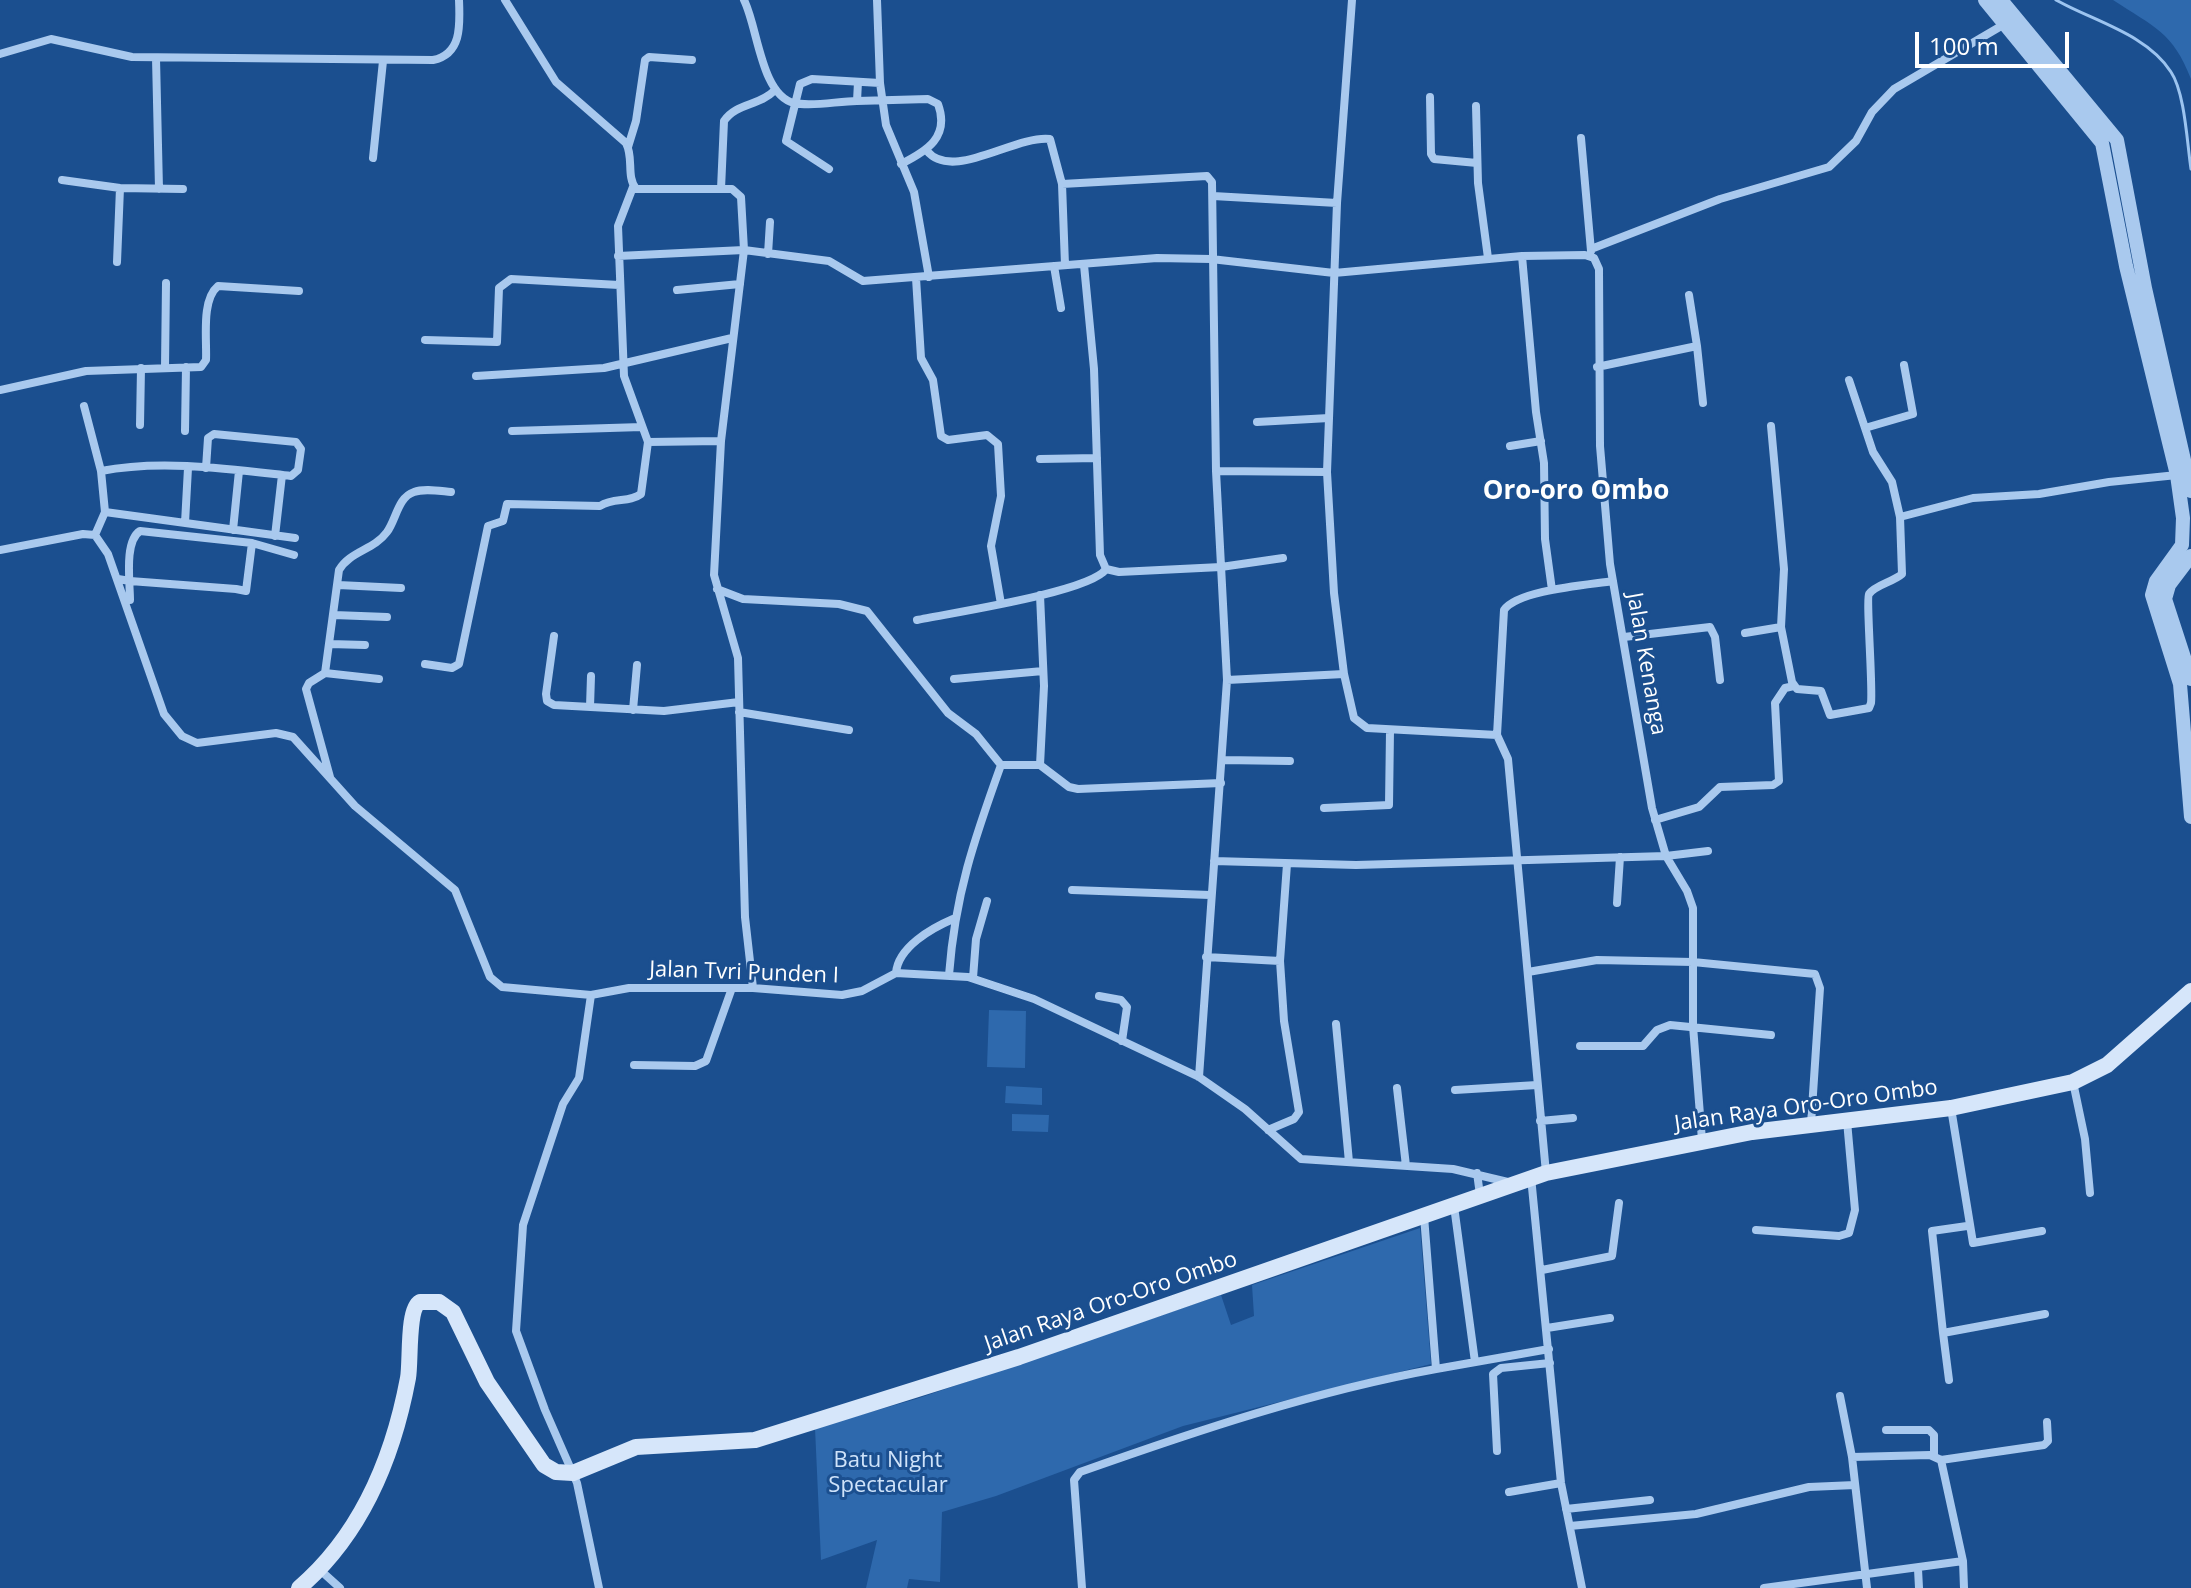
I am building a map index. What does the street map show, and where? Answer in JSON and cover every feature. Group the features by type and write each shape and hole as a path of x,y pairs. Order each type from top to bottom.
{"main road":[{"name":"Jalan Raya Oro-Oro Ombo","path":"573,1473 636,1447 755,1440 1019,1357 1539,1175 1702,1140 1951,1108 2073,1082 2107,1065 2191,991"},
{"path":"299,1588 341,1546 388,1462 408,1374 416,1303 434,1301 449,1308 487,1382 544,1465 556,1472 573,1473"}],"street":[{"path":"0,54 51,39 114,55 156,58 424,61 448,55 458,38 459,0"},
{"path":"505,0 556,82 628,147"},
{"path":"744,0 774,91 795,103 931,99 938,104 940,132 927,151 901,164"},
{"path":"877,0 880,83 890,139 914,192 929,277"},
{"path":"1352,0 1337,203 1327,472 1334,593 1348,701 1357,723 1367,728 1497,735"},
{"path":"1985,0 2102,143 2126,266 2157,361"},
{"path":"2001,0 2114,133 2162,386 2184,537 2178,552 2156,581 2152,595 2187,681"},
{"path":"618,256 744,250 829,261 863,281 1157,258 1211,259 1334,273 1488,258 1591,252 1720,199 1829,167 1856,141 1872,112 1894,89 2003,25"},
{"path":"425,664 452,668 459,664 488,526 503,521 507,504 600,506 612,498 639,497 648,442 626,386 623,364 619,218 633,187 628,147 636,121 645,60 649,57 692,60"},
{"path":"156,58 159,189"},
{"path":"373,158 383,61"},
{"path":"829,169 786,141 800,84 805,80 880,83"},
{"path":"857,101 858,82"},
{"path":"721,189 724,121 738,108 758,104 774,91"},
{"path":"1430,97 1431,154 1434,159 1477,163"},
{"path":"1476,106 1477,163 1488,258"},
{"path":"927,151 938,161 953,164 1009,146 1048,138 1052,141 1062,184 1065,265"},
{"name":"Jalan Kenanga","path":"1581,138 1591,252 1599,269 1597,367 1600,446 1613,581 1655,820 1666,856 1687,891 1693,908 1693,1026 1702,1140"},
{"path":"1062,184 1207,176 1212,182 1216,471 1227,680 1199,1077"},
{"path":"62,180 120,188 183,189"},
{"path":"633,187 642,192 732,189 741,197 744,250 721,441 714,575 734,634 745,917 753,988"},
{"path":"117,262 120,188"},
{"path":"1213,196 1337,203"},
{"path":"768,254 770,222"},
{"path":"1522,256 1541,441 1545,539 1552,590"},
{"path":"1084,265 1100,555 1106,569"},
{"path":"1054,266 1061,308"},
{"path":"916,278 921,358 933,380 940,434 948,440 987,435 998,444 1001,496 991,546 1001,604"},
{"path":"425,340 497,342 499,288 511,279 619,285"},
{"path":"165,367 166,283"},
{"path":"677,290 740,284"},
{"path":"0,390 86,371 205,364 211,292 218,286 299,291"},
{"path":"1689,295 1703,403"},
{"path":"476,376 583,370 623,364 732,338"},
{"path":"1597,367 1697,346"},
{"path":"1865,428 1913,414 1904,365"},
{"path":"185,431 186,367"},
{"path":"140,425 141,368"},
{"path":"1655,820 1699,807 1720,787 1773,785 1779,781 1775,703 1785,688 1794,686 1821,691 1830,715 1869,708 1872,695 1872,634 1868,598 1873,590 1902,574 1900,517 1892,482 1873,452 1849,380"},
{"path":"2162,386 2191,491"},
{"path":"84,406 101,471 105,512 95,535"},
{"path":"1257,422 1329,418"},
{"path":"1771,426 1784,569 1781,627 1794,686"},
{"path":"512,431 642,427"},
{"path":"101,471 116,467 206,468 296,474 299,444 250,436 211,435 206,468"},
{"path":"648,442 721,441"},
{"path":"1510,446 1541,441"},
{"path":"1040,459 1097,458"},
{"path":"185,523 188,468"},
{"path":"233,530 239,471"},
{"path":"1216,471 1327,472"},
{"path":"275,536 282,475"},
{"path":"1900,517 1973,498 2039,494 2177,475"},
{"path":"325,673 339,570 345,559 369,548 386,534 405,497 415,491 451,492"},
{"path":"105,512 295,538"},
{"path":"130,600 132,542 140,531 252,543 294,555"},
{"path":"0,550 83,534 95,535 102,542 118,579 164,714 182,736 205,744 284,733 293,737 330,778"},
{"path":"118,579 246,591 252,543"},
{"path":"2191,556 2169,585 2165,599 2187,681 2191,817"},
{"path":"1106,569 1119,572 1221,567 1283,558"},
{"path":"917,620 1040,595 1095,580 1106,569"},
{"path":"1582,1588 1561,1483 1542,1270 1540,1121 1528,972 1508,759 1497,735 1504,610 1510,603 1552,590 1613,581"},
{"path":"338,585 401,588"},
{"path":"717,589 743,599 839,604 867,611 948,713 976,734 1001,765"},
{"path":"1040,595 1043,671 1040,765"},
{"path":"334,615 387,617"},
{"path":"1624,637 1710,627 1715,637 1720,680"},
{"path":"1745,633 1781,627"},
{"path":"554,636 547,701 554,705 664,711 739,707 849,730"},
{"path":"330,644 365,645"},
{"path":"633,710 637,665"},
{"path":"954,679 1043,671"},
{"path":"330,778 306,689 309,683 325,673 379,679"},
{"path":"1227,680 1344,674"},
{"path":"590,707 591,676"},
{"path":"1324,808 1389,805 1390,731"},
{"path":"1223,760 1290,761"},
{"path":"1001,765 1040,765 1069,787 1078,789 1221,783"},
{"path":"949,975 953,919 970,852 1001,765"},
{"name":"Jalan Tvri Punden I","path":"330,778 355,806 455,890 495,982 511,989 591,995 629,988 753,988 842,995 862,991 896,973 973,978 1034,999 1199,1077 1301,1159 1477,1173 1514,1183"},
{"path":"1214,861 1287,864 1666,856 1708,851"},
{"path":"1617,903 1620,857"},
{"path":"1268,1130 1294,1119 1299,1112 1284,1021 1280,961 1287,864"},
{"path":"1072,890 1210,895"},
{"path":"973,978 976,939 987,901"},
{"path":"896,973 900,959 915,943 934,927 953,919"},
{"path":"1206,957 1280,961"},
{"path":"1528,972 1587,961 1693,962 1808,972 1818,977 1820,988 1811,1124"},
{"path":"634,1065 695,1066 706,1061 732,988"},
{"path":"591,995 579,1078 563,1104 523,1225 516,1331 545,1410 573,1473 599,1588"},
{"path":"1099,996 1125,1003 1127,1013 1122,1041"},
{"path":"1336,1024 1349,1162"},
{"path":"1580,1046 1643,1046 1662,1027 1693,1026 1771,1035"},
{"path":"2073,1082 2085,1139 2090,1193"},
{"path":"1455,1090 1537,1085"},
{"path":"1397,1088 1406,1166"},
{"path":"1951,1108 1967,1226 1974,1245 2042,1231"},
{"path":"1540,1121 1573,1118"},
{"path":"1756,1230 1839,1236 1849,1233 1855,1210 1847,1121"},
{"path":"1477,1173 1480,1195"},
{"path":"1542,1270 1612,1256 1619,1203"},
{"path":"1454,1205 1475,1362"},
{"path":"1424,1216 1436,1369"},
{"path":"1949,1380 1932,1231 1967,1226"},
{"path":"1943,1333 2045,1314"},
{"path":"1547,1328 1610,1318"},
{"path":"1082,1588 1074,1480 1080,1472 1168,1441 1310,1398 1436,1369 1549,1349"},
{"path":"1497,1451 1493,1374 1501,1368 1550,1363"},
{"path":"1840,1396 1852,1457 1867,1588"},
{"path":"1852,1457 1937,1458 2044,1445 2048,1441 2047,1422"},
{"path":"1886,1430 1929,1430 1934,1435 1963,1561 1964,1588"},
{"path":"1509,1492 1561,1483"},
{"path":"1570,1526 1696,1514 1809,1487 1855,1485"},
{"path":"1566,1509 1650,1500"},
{"path":"1764,1588 1815,1586 1963,1561"},
{"path":"1918,1569 1919,1588"},
{"path":"320,1570 340,1588"}],"green space":[{"path":"2113,0 2191,0 2191,79 2169,40 2151,24"},
{"path":"989,1010 1026,1011 1025,1068 987,1067"},
{"path":"1006,1086 1042,1088 1042,1105 1005,1103"},
{"path":"1012,1114 1049,1115 1048,1132 1012,1131"},
{"name":"Batu Night Spectacular","path":"1420,1228 1431,1364 1183,1426 996,1496 942,1512 940,1582 909,1579 907,1588 866,1588 877,1540 821,1560 815,1428 916,1399 1221,1295 1231,1325 1254,1316 1252,1285"}],"waterway":[{"path":"2056,0 2134,38 2161,59 2176,81 2185,119 2191,169"}],"district":[{"name":"Oro-oro Ombo","path":"1576,492"}]}
